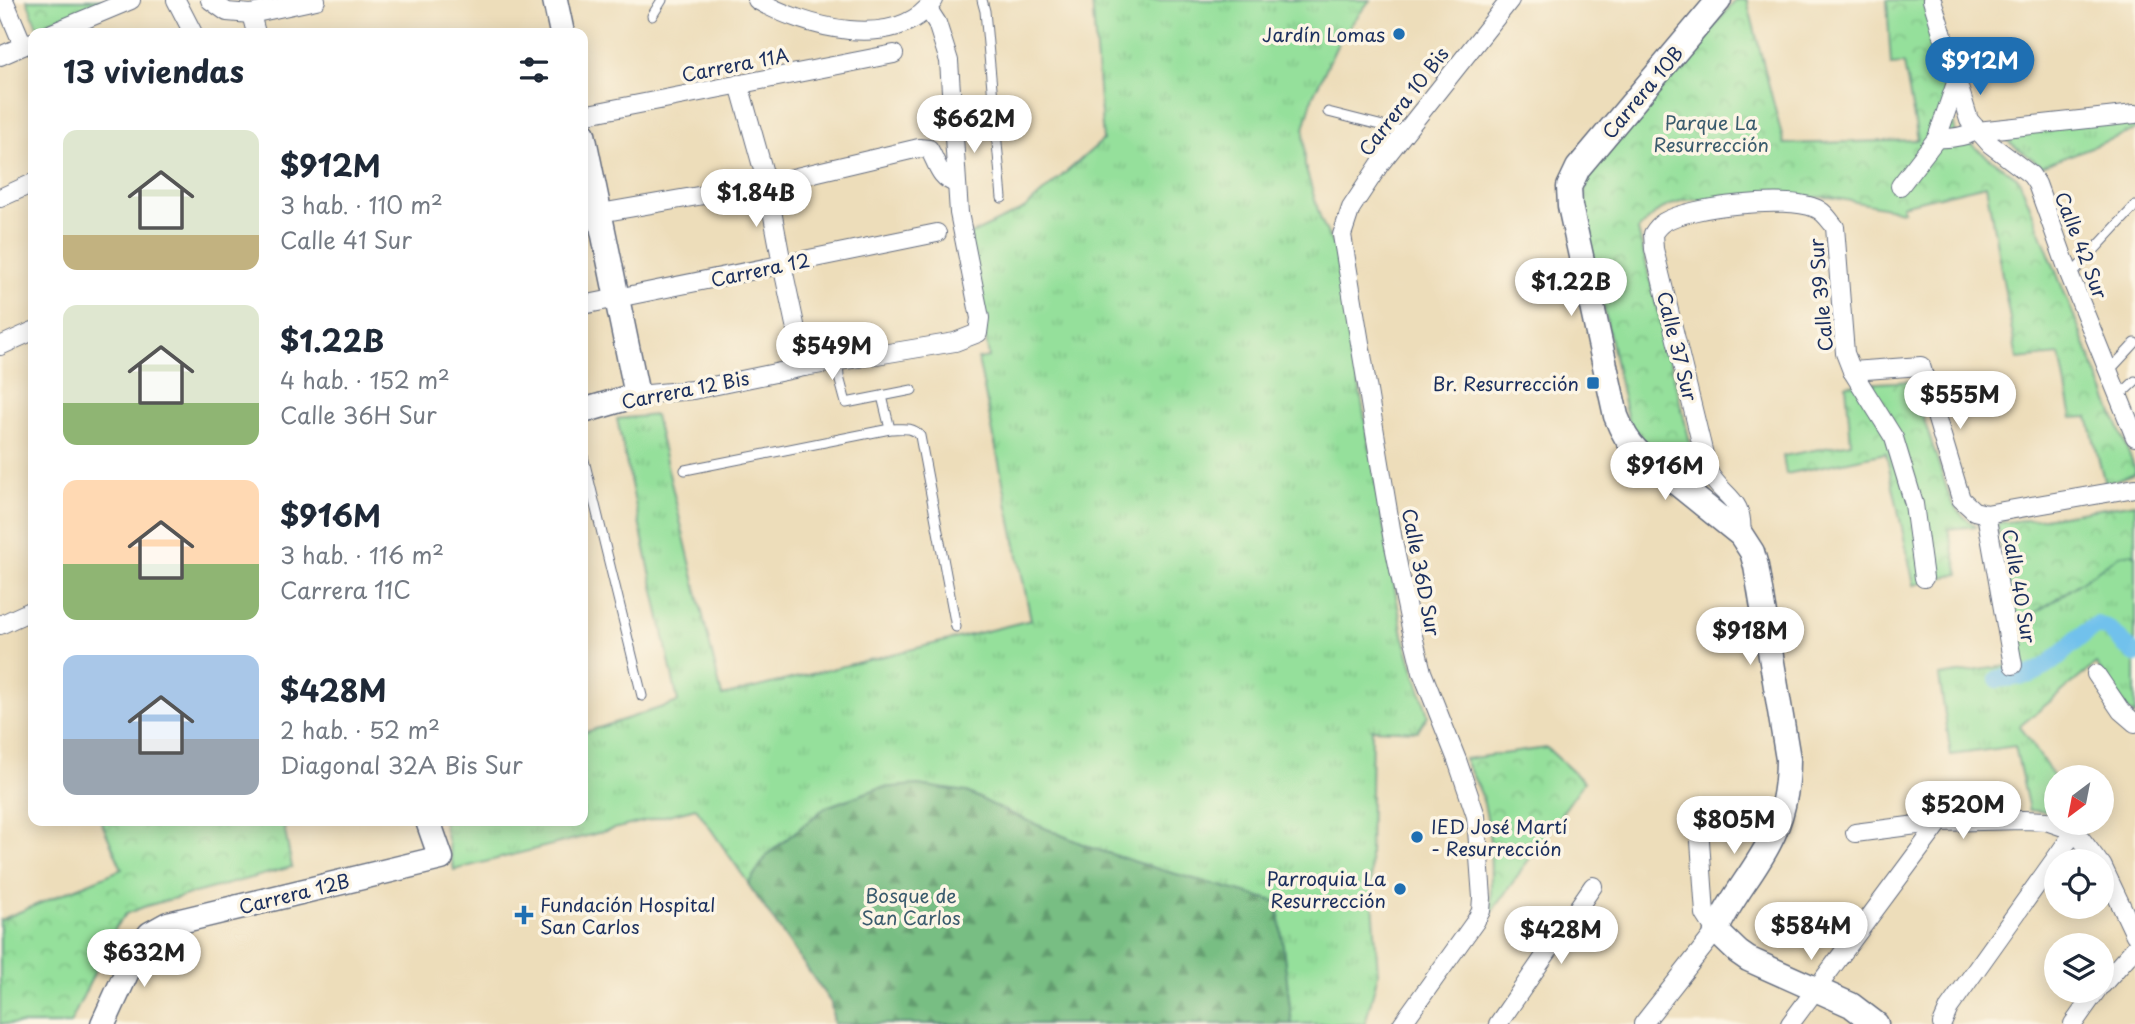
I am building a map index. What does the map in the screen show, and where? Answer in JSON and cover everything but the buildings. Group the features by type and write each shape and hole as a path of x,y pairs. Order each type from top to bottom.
{"street":[{"path":"0,56 28,43 4,0"},
{"path":"64,28 131,0"},
{"path":"176,0 190,28"},
{"path":"210,0 227,12 316,0"},
{"path":"555,0 561,28"},
{"name":"Carrera 10 Bis","path":"1342,235 1345,222 1362,190 1380,164 1510,0"},
{"name":"Carrera 10B","path":"1719,0 1578,168 1569,187 1570,206 1616,416 1637,451 1741,535"},
{"path":"1932,0 1956,83 1969,120 1977,131"},
{"path":"591,214 767,184 924,147 929,149 942,175 956,183 949,61 931,4 909,21 896,26 857,31 834,29 807,21 761,1"},
{"path":"257,28 263,8"},
{"name":"Carrera 11A","path":"588,114 894,54"},
{"path":"1900,186 1937,138 1956,83"},
{"path":"739,84 767,184 804,366"},
{"path":"1937,138 1950,139 1977,131 2135,114"},
{"name":"Calle 42 Sur","path":"1977,131 2037,184 2070,276 2135,437"},
{"name":"Carrera 12 Bis","path":"588,410 637,395 693,390 804,366 955,342 978,333 980,318 961,229 956,183"},
{"path":"588,184 591,214 617,299 637,395"},
{"path":"0,198 28,185"},
{"name":"Calle 39 Sur","path":"1663,222 1709,207 1783,202 1816,208 1835,227 1845,353 1852,371 1894,438 1914,504 1924,578"},
{"name":"Calle 37 Sur","path":"1663,222 1657,227 1653,241 1708,471 1740,510 1741,535 1752,552 1756,566 1788,759 1787,790 1769,845 1728,906 1716,931"},
{"name":"Carrera 12","path":"588,305 937,233"},
{"name":"Calle 36D Sur","path":"1342,235 1411,628 1422,673 1476,816 1482,898 1480,911 1475,922 1402,1024"},
{"path":"0,346 28,333"},
{"name":"Calle 40 Sur","path":"1852,371 1921,366 1961,499 1980,512 2012,665"},
{"path":"1980,512 2135,488"},
{"path":"0,625 28,612"},
{"path":"2096,674 2121,712 2135,723"},
{"path":"1855,833 1940,822 2044,821"},
{"path":"1790,1024 1940,822"},
{"name":"Carrera 12B","path":"103,1024 136,952 150,934 168,924 441,858 430,826"},
{"path":"1699,826 1704,914 1716,931 1748,959 1851,1005 1877,1024"},
{"path":"1942,1024 1949,1008 2072,835"},
{"path":"2078,835 2089,849"},
{"path":"1498,1024 1593,886"},
{"path":"2114,890 2135,935"},
{"path":"1643,1024 1716,931"},
{"path":"2114,972 2135,948"},
{"path":"2073,1024 2088,1003"}],"lane":[{"path":"652,16 662,0"},
{"path":"982,0 1002,198"},
{"path":"1328,112 1407,132"},
{"path":"2070,276 2135,205"},
{"path":"2109,372 2135,343"},
{"path":"838,362 846,403 912,390"},
{"path":"2119,396 2135,381"},
{"path":"882,396 890,429"},
{"path":"685,470 890,429 917,431 956,627"},
{"path":"588,476 642,696"}],"green space":[{"path":"27,0 105,0 37,27"},
{"path":"1092,0 1370,0 1340,39 1313,96 1304,129 1305,166 1321,220 1335,249 1403,635 1428,715 1418,731 1372,729 1370,857 1378,974 1365,1024 834,1024 831,1002 696,808 454,870 444,826 588,826 588,731 678,702 617,419 655,415 722,696 1031,620 978,359 989,357 969,235 1024,209 1103,140"},
{"name":"Parque La Resurrección","path":"1736,0 1747,0 1784,144 1918,140 1904,64 1891,65 1887,0 1924,0 1956,134 2019,179 2135,473 2105,484 2088,417 2072,418 2060,355 2017,359 1986,185 1902,205 1903,211 1830,197 1683,200 1659,210 1638,230 1697,471 1709,492 1649,449 1629,426 1585,220 1585,188 1592,170"},
{"path":"2135,114 2135,130 2042,166 1991,129"},
{"path":"1911,381 1951,501 1962,515 1977,526 1948,529 1959,574 1914,585 1886,453 1786,474 1783,456 1851,443 1846,385"},
{"path":"2135,503 2135,553 2120,555 2015,625 1997,523"},
{"path":"2135,553 2135,716 2126,708 2096,664 2020,726 2046,765 2044,812 2029,810 2015,746 1951,755 1939,676 2020,664 2015,625 2120,554"},
{"path":"1547,748 1584,782 1491,913 1488,823 1479,790 1464,759"},
{"name":"Bosque de San Carlos","path":"918,785 967,792 1092,848 1278,902 1292,1024 834,1024 831,1003 748,884 768,854 826,807 879,788"},
{"path":"103,826 284,826 292,867 146,906 126,914 117,925 70,1024 0,1024 0,920 122,869"}],"waterway":[{"path":"1998,679 2027,675 2040,670 2097,625 2107,628 2135,654"}],"place":[{"name":"Jardín Lomas","path":"1399,34"},
{"name":"Br. Resurrección","path":"1593,383"},
{"name":"IED José Martí - Resurrección","path":"1417,837"},
{"name":"Parroquia La Resurrección","path":"1400,889"},
{"name":"Fundación Hospital San Carlos","path":"524,915"}]}
